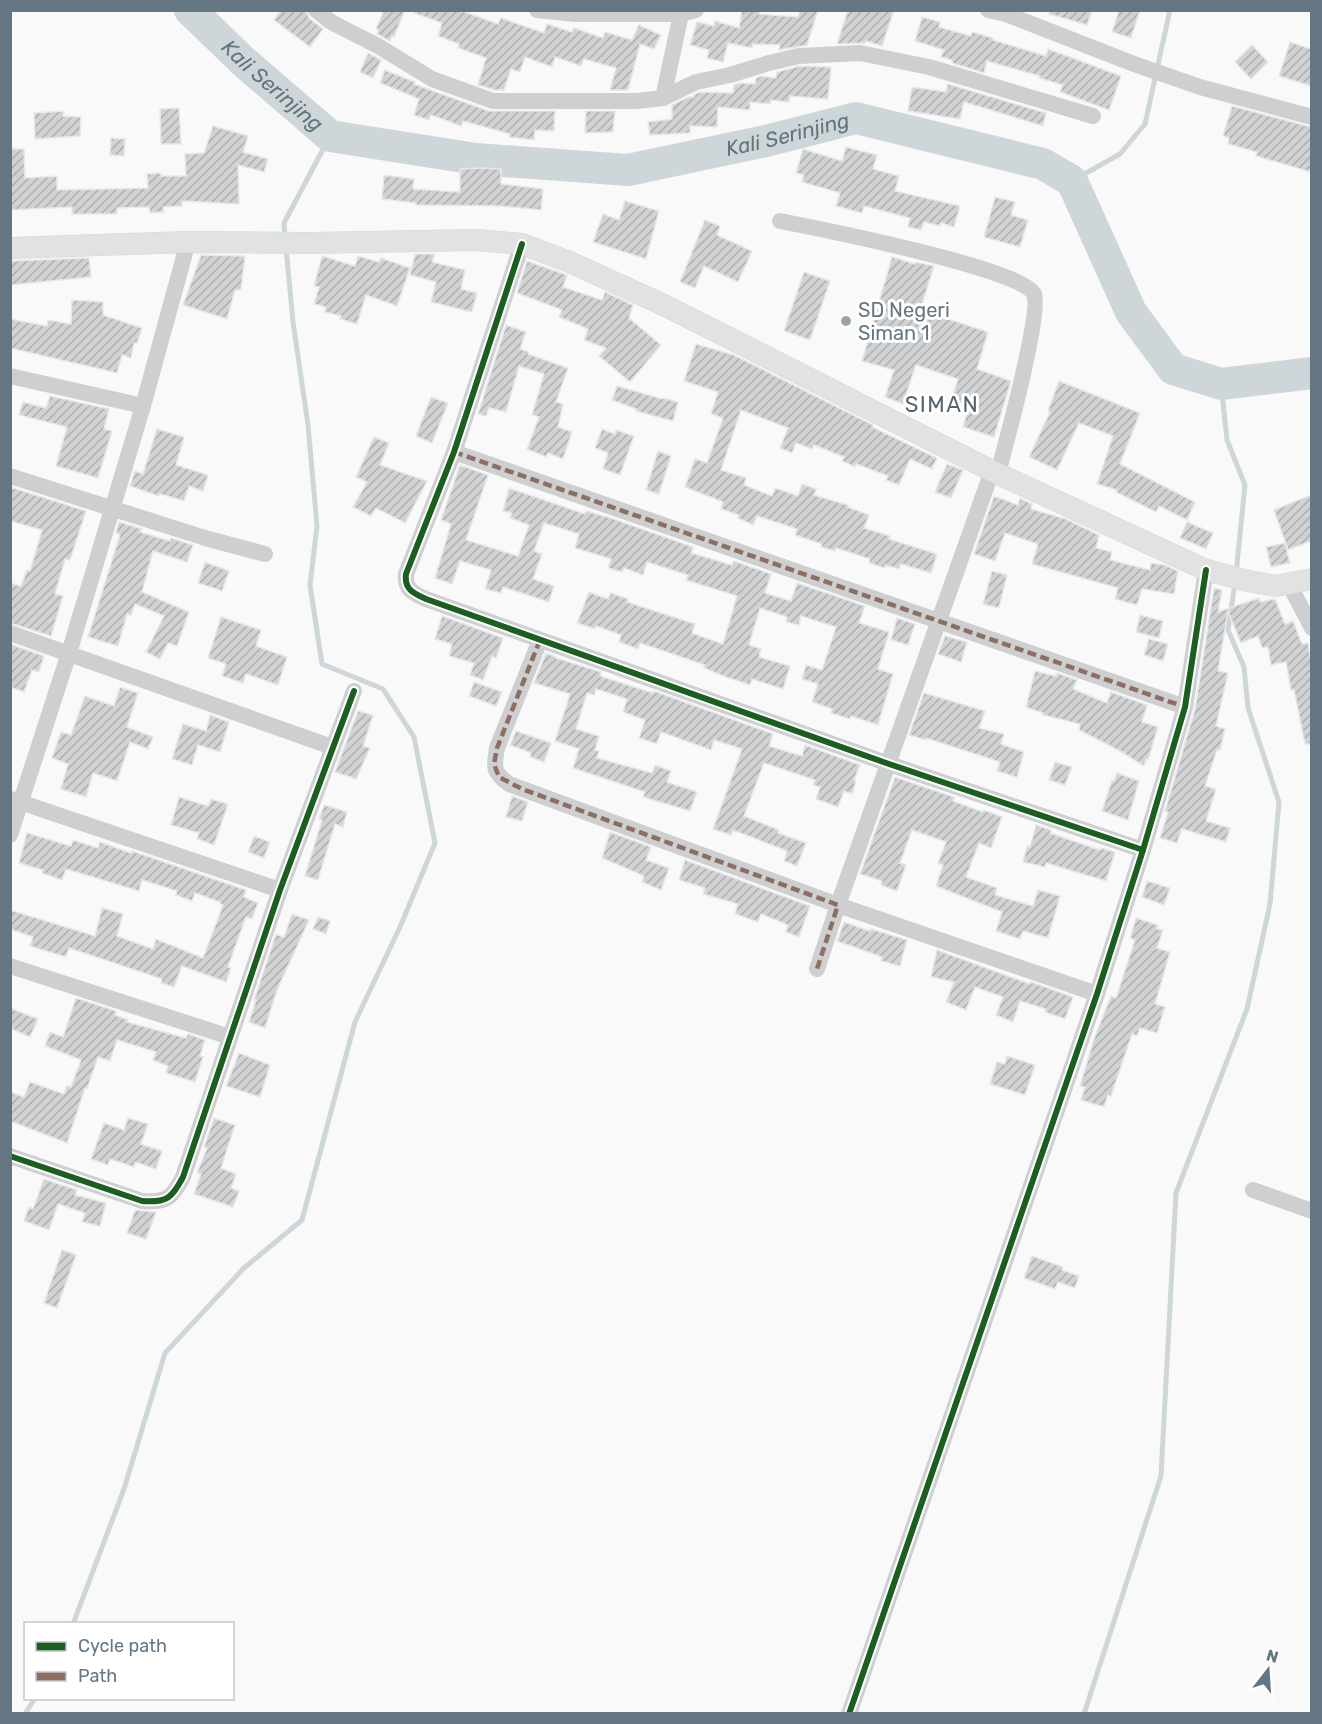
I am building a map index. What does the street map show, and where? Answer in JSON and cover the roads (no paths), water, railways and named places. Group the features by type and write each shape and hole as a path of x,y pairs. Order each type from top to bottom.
{"main road":[{"path":"10,248 188,242 309,243 477,240 522,244 572,263 668,307 995,472 1213,572 1276,585 1311,579"}],"street":[{"path":"316,10 331,22 378,46 432,79 493,101 637,101 663,98 696,82 769,63 799,57 860,53 929,67 1093,116"},
{"path":"537,10 575,14 689,12 663,98"},
{"path":"988,10 1006,14 1200,87 1311,117"},
{"path":"780,221 950,260 1018,282 1034,294 1036,304 1018,395 995,472 939,620 817,969"},
{"path":"10,835 16,801 69,653 144,406 188,242"},
{"path":"522,244 454,452 406,574 407,586 411,592 889,765 1143,850"},
{"path":"10,376 144,406"},
{"path":"454,452 1185,706"},
{"path":"10,476 205,538 265,554"},
{"path":"849,1713 1096,994 1143,850 1185,706 1213,572"},
{"path":"1289,584 1311,628"},
{"path":"10,633 332,747"},
{"path":"540,640 497,748 494,764 500,777 522,789 838,905 1096,994"},
{"path":"10,1156 142,1201 156,1202 168,1199 175,1192 183,1177 280,890 354,691"},
{"path":"16,801 280,890"},
{"path":"10,966 230,1037"},
{"path":"1253,1190 1311,1211"}],"waterway":[{"name":"Kali Serinjing","path":"190,10 245,63 330,136 476,159 628,170 766,141 856,118 1043,164 1072,181 1131,312 1173,369 1221,384 1312,373"},
{"path":"1072,181 1120,154 1145,124 1170,10"},
{"path":"285,238 284,223 330,136"},
{"path":"74,1622 124,1489 165,1353 244,1268 302,1220 355,1022 400,927 435,843 414,737 383,689 322,664 310,585 317,526 308,425 293,322 286,248"},
{"path":"1221,384 1227,440 1245,485 1236,574"},
{"path":"1084,1714 1161,1476 1176,1193 1247,1009 1270,904 1279,802 1248,708 1244,667 1228,630 1235,583"},
{"path":"25,1714 34,1700"}],"place":[{"name":"SD Negeri Siman 1","path":"846,321"}],"district":[{"name":"SIMAN","path":"942,404"}]}
